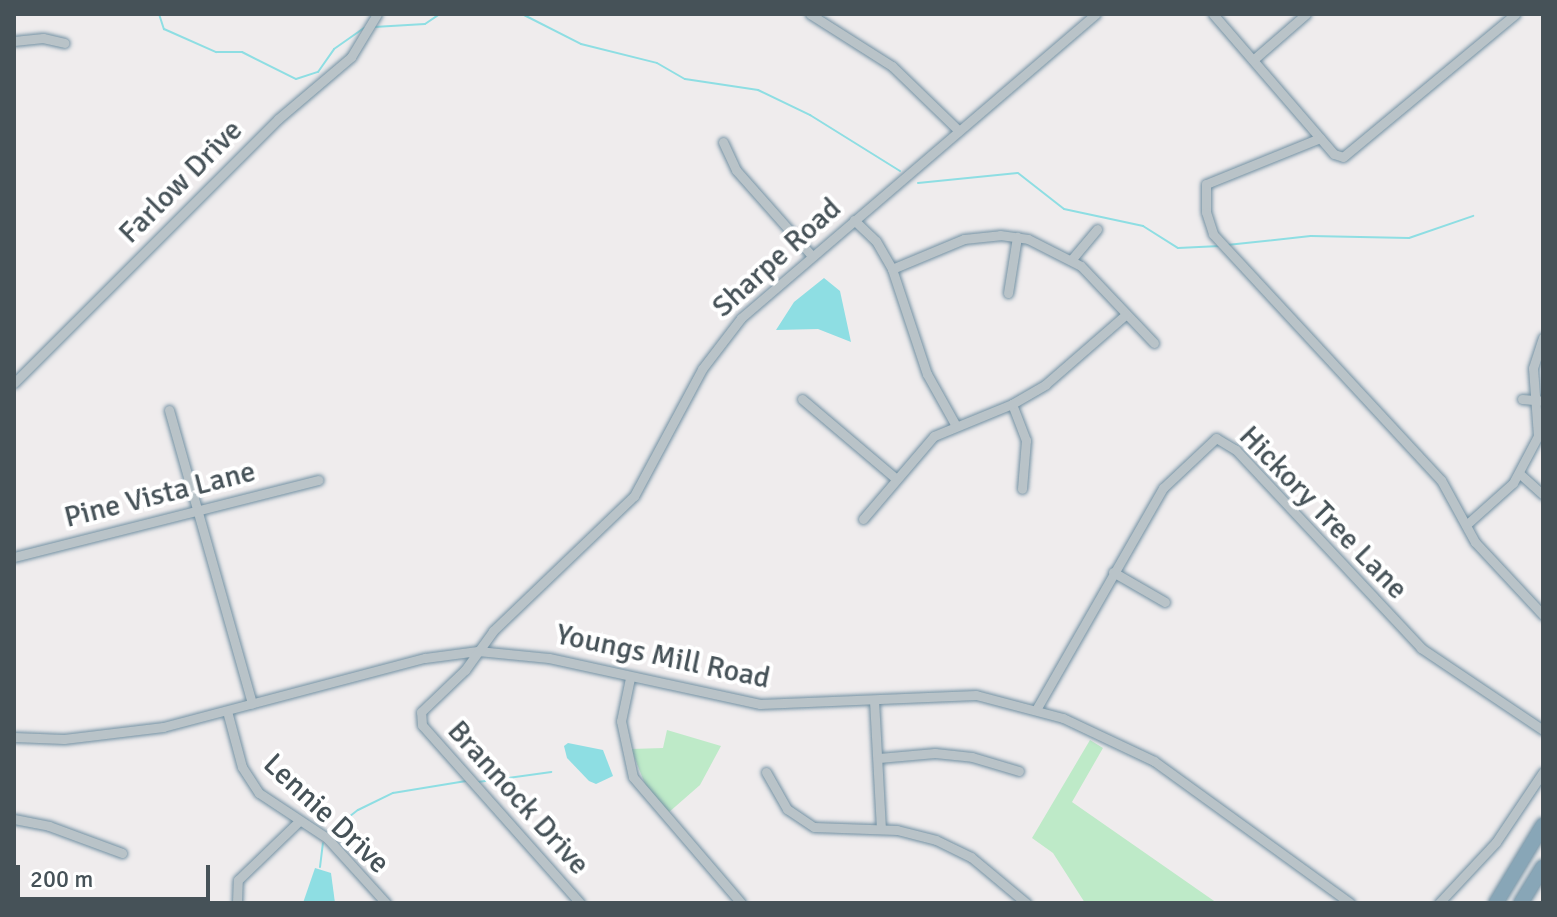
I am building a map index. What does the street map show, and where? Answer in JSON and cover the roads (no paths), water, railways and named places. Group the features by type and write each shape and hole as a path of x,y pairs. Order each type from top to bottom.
{"highway":[{"path":"1496,903 1543,825"},
{"path":"1521,903 1543,867"}],"street":[{"name":"Farlow Drive","path":"14,383 278,119 351,57 377,14"},
{"name":"Sharpe Road","path":"478,651 634,496 714,351 758,302 1096,14"},
{"path":"1213,14 1320,138 1343,157 1515,14"},
{"path":"1253,60 1306,14"},
{"path":"816,16 892,66 959,131"},
{"path":"14,41 43,38 64,43"},
{"path":"1320,138 1206,184 1210,225 1222,246 1441,480 1466,525 1500,573 1543,615"},
{"path":"723,142 736,170 812,256"},
{"path":"854,220 876,241 892,269 927,374 955,424"},
{"path":"1072,259 1097,229"},
{"path":"892,269 964,239 1017,237 1072,259 1154,343"},
{"path":"1008,293 1017,237"},
{"path":"863,519 916,451 955,424 1012,404 1059,374 1125,315"},
{"path":"1466,525 1520,474 1538,436 1539,400 1533,368 1543,338"},
{"path":"802,399 894,477"},
{"path":"1522,399 1539,400"},
{"path":"1012,404 1026,440 1022,489"},
{"path":"169,410 252,704"},
{"name":"Hickory Tree Lane","path":"1037,708 1169,480 1208,442 1222,440 1421,648 1543,730"},
{"path":"1520,474 1543,495"},
{"name":"Pine Vista Lane","path":"14,557 318,480"},
{"path":"1113,572 1165,602"},
{"name":"Youngs Mill Road","path":"14,737 131,733 227,711 425,658 478,651 549,658 760,704 956,694 1037,708 1174,773 1350,903"},
{"name":"Brannock Drive","path":"478,651 423,709 421,722 580,903"},
{"path":"630,678 621,721 633,777 741,903"},
{"path":"874,700 881,829"},
{"name":"Lennie Drive","path":"227,711 248,779 277,809 327,838 386,903"},
{"path":"879,758 935,753 972,757 1019,771"},
{"path":"766,772 787,809 814,827 881,829 954,847 1001,878 1026,903"},
{"path":"1439,903 1496,842 1543,772"},
{"path":"14,819 49,826 122,853"},
{"path":"237,903 235,888 241,875 299,821"}],"water":[{"path":"824,278 840,291 851,342 818,329 776,330 794,302"},
{"path":"568,743 603,750 613,776 596,784 589,781 567,758 564,746"},
{"path":"315,868 331,873 335,903 303,903"}],"waterway":[{"path":"159,14 164,29 216,52 242,52 296,79 318,72 334,49 364,28"},
{"path":"374,27 425,24 440,14"},
{"path":"522,14 581,44 657,63 685,79 758,90 810,115 900,171"},
{"path":"918,183 1018,173 1064,209 1143,226 1178,248 1220,246"},
{"path":"1227,245 1311,236 1409,238 1473,216"},
{"path":"478,782 551,772"},
{"path":"331,831 358,810 393,793 466,781"},
{"path":"320,867 323,843"}]}
